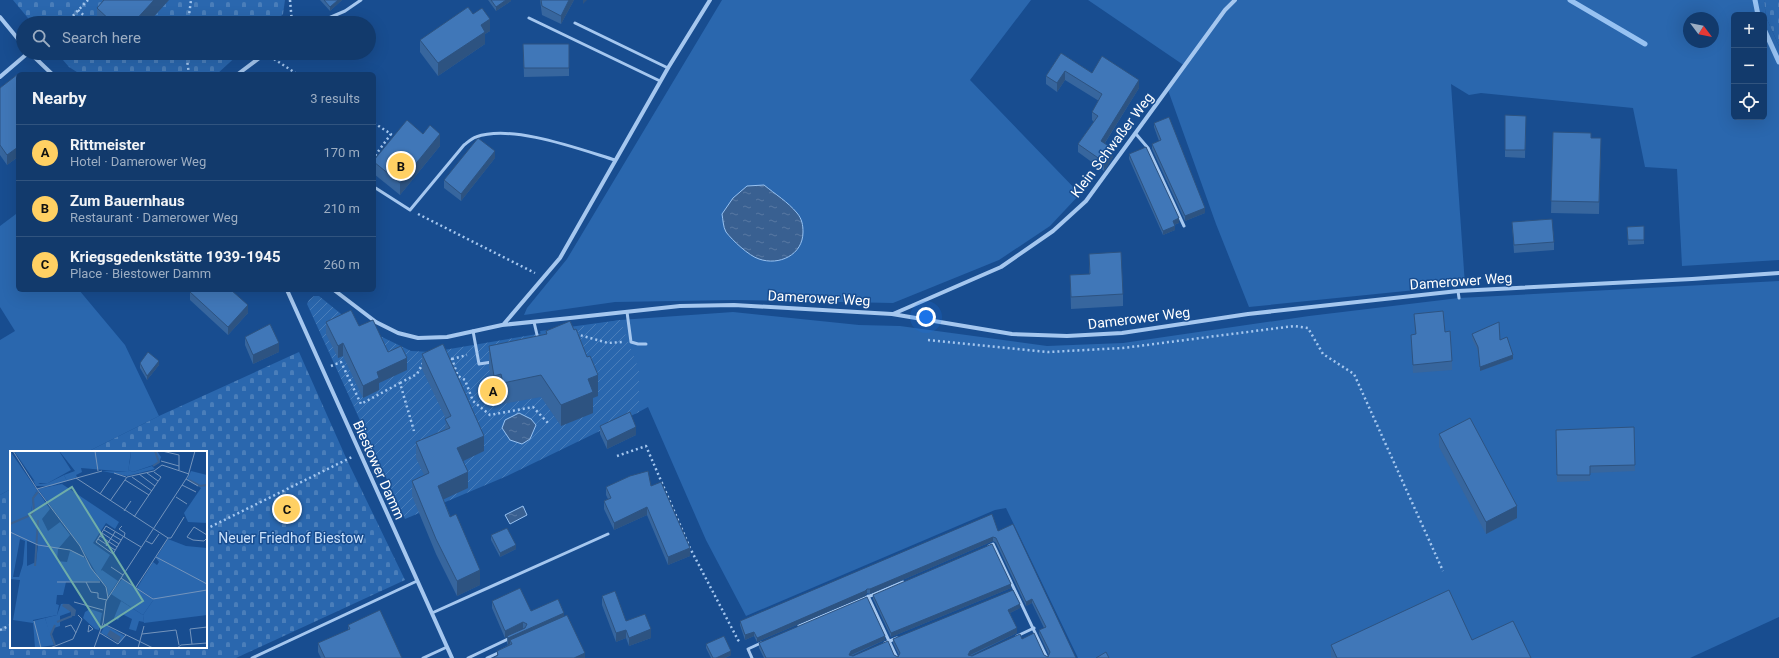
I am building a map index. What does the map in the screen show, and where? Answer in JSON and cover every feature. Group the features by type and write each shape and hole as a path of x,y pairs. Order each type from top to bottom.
{"street":[{"path":"502,325 560,258 660,81 710,0"},
{"name":"Klein Schwaßer Weg","path":"892,314 1000,267 1053,231 1086,201 1225,10 1235,0"},
{"path":"0,17 16,36"},
{"path":"0,77 21,60"},
{"path":"37,60 50,72"},
{"path":"241,72 257,60"},
{"name":"Damerower Weg","path":"337,292 376,322 398,333 418,338 447,337 502,325 680,306 734,305 892,314 1012,334 1067,336 1122,333 1248,314 1458,291 1779,273"},
{"name":"Biestower Damm","path":"288,292 359,454 452,658"}],"lane":[{"path":"333,16 345,11 361,0"},
{"path":"528,18 660,81"},
{"path":"575,23 668,68"},
{"path":"376,188 410,210 464,145 474,137 506,132 553,142 615,160"},
{"path":"1136,134 1148,148 1184,226"},
{"path":"1458,291 1459,298"},
{"path":"627,312 632,342 646,344"},
{"path":"534,322 539,342"},
{"path":"473,332 479,364 494,361"},
{"path":"432,613 608,534"},
{"path":"986,547 993,544 1047,658"},
{"path":"252,658 417,581"},
{"path":"797,627 905,581"},
{"path":"1008,593 1015,590"},
{"path":"868,596 897,658"},
{"path":"1013,638 1034,628"},
{"path":"468,658 517,635"},
{"path":"883,644 904,635"},
{"path":"752,658 748,648 762,642"},
{"path":"423,658 447,647"},
{"path":"487,658 501,652"}],"path":[{"path":"72,16 88,0"},
{"path":"189,16 191,0"},
{"path":"290,0 291,16"},
{"path":"78,10 84,16"},
{"path":"187,60 190,72"},
{"path":"276,60 294,72"},
{"path":"376,124 392,134 376,154"},
{"path":"410,210 543,278"},
{"path":"928,340 1048,352 1123,348 1294,326 1308,328 1323,354 1354,374 1443,571"},
{"path":"574,334 608,343 632,342"},
{"path":"440,358 452,359 477,353"},
{"path":"452,359 458,376 464,380 473,401 490,414 533,407 548,423"},
{"path":"332,366 341,362 361,404 417,374 424,362"},
{"path":"400,383 414,431"},
{"path":"617,456 646,446 690,548 738,640 748,648"},
{"path":"207,529 359,454"},
{"path":"0,630 10,625"}],"green space":[{"path":"13,0 285,0 283,14 281,16 26,16"},
{"path":"722,0 1031,0 970,80 1080,194 1050,226 999,260 893,303 735,300 615,302 524,315 527,308 567,259"},
{"path":"1088,0 1764,0 1765,12 1731,12 1731,120 1767,120 1767,19 1779,46 1779,260 1682,266 1677,169 1645,167 1633,108 1481,93 1469,95 1451,84 1465,285 1249,307 1216,224 1168,90 1185,66"},
{"path":"1764,0 1779,0 1779,46 1767,19 1767,12 1765,12"},
{"path":"63,60 232,60 219,72 77,72 69,67"},
{"path":"16,214 16,292 81,292 125,345 159,416 89,451 10,451 10,490 0,495 0,340 15,331 0,307 0,226"},
{"path":"1779,281 1779,617 1690,658 1078,658 1006,508 995,510 746,616 706,540 648,407 635,414 632,410 545,352 540,331 620,320 733,312 859,325 900,326 1047,346 1123,343 1309,316 1459,298"},
{"path":"314,296 319,296 351,322 411,351 432,352 620,320 639,370 639,412 507,476 405,519 307,304"},
{"name":"Neuer Friedhof Biestow","path":"299,352 347,460 405,580 236,658 0,658 0,495 10,490 10,648 207,648 207,451 89,451 159,416"}],"water":[{"path":"764,185 786,202 799,215 802,222 803,232 799,247 788,257 782,260 767,261 755,257 732,239 726,232 724,225 722,214 733,198 747,186"},
{"path":"519,413 531,419 536,425 530,439 522,444 510,440 502,428 505,420"},
{"path":"523,506 527,515 510,524 505,515"}],"building":[{"path":"104,0 154,0 139,16 106,16 97,8"},
{"path":"324,0 338,0 330,7"},
{"path":"491,0 506,0 496,7"},
{"path":"541,0 569,0 561,16 542,6"},
{"path":"468,7 473,14 482,8 490,19 481,25 485,32 438,63 420,40"},
{"path":"523,44 569,44 569,68 524,68"},
{"path":"1061,53 1092,73 1102,56 1139,80 1101,141 1113,149 1104,162 1078,144 1098,116 1092,112 1102,94 1065,71 1057,83 1046,76"},
{"path":"16,76 16,148 7,155 0,145 0,88"},
{"path":"1505,115 1526,116 1525,150 1505,150"},
{"path":"1169,117 1205,208 1185,216 1152,144 1161,140 1154,123"},
{"path":"407,120 423,134 430,125 440,134 400,183 376,164 376,158"},
{"path":"1553,132 1591,133 1591,138 1601,138 1599,202 1551,201"},
{"path":"478,138 495,151 461,194 444,180"},
{"path":"1146,147 1179,218 1173,221 1175,226 1163,231 1129,154"},
{"path":"1552,219 1554,242 1514,245 1512,222"},
{"path":"1644,226 1644,240 1628,240 1627,227"},
{"path":"1121,252 1123,294 1071,297 1070,275 1090,274 1089,254"},
{"path":"190,292 233,292 248,305 228,327"},
{"path":"351,310 359,326 373,320 388,352 401,346 407,358 377,372 379,378 363,386 343,343 338,346 326,322"},
{"path":"1443,311 1445,332 1450,331 1452,361 1413,365 1411,335 1416,334 1414,314"},
{"path":"570,321 574,330 576,329 587,357 590,356 598,375 588,379 593,392 561,405 541,375 503,383 501,374 494,376 489,346 547,334 546,331"},
{"path":"1499,322 1500,340 1507,337 1513,355 1480,367 1478,347 1472,334"},
{"path":"270,324 279,343 253,355 245,337"},
{"path":"443,344 484,436 457,448 468,472 438,486 450,517 456,514 480,570 457,581 436,539 412,481 429,473 416,442 450,428 445,419 451,416 422,354"},
{"path":"148,352 159,361 147,376 140,363"},
{"path":"630,412 636,427 607,441 600,426"},
{"path":"1470,418 1517,506 1486,522 1439,434"},
{"path":"1634,427 1635,465 1590,466 1590,475 1557,475 1556,430"},
{"path":"648,471 651,486 661,482 690,548 668,557 647,507 614,523 604,501 611,498 606,487 630,476"},
{"path":"992,514 998,531 1013,524 1076,658 766,658 759,643 867,597 885,636 851,651 849,655 853,656 888,641 894,655 898,657 900,653 893,639 1013,590 1020,604 1008,610 1017,628 970,651 968,655 972,656 1020,634 1022,639 1034,633 1044,655 1048,657 1050,652 1039,630 1046,627 1032,599 1026,602 996,538 993,537 867,589 757,638 754,632 745,635 740,621"},
{"path":"507,528 516,545 500,553 491,535"},
{"path":"992,544 1011,584 891,633 873,595"},
{"path":"520,588 531,611 558,599 564,613 508,638 507,636 525,628 527,624 523,622 505,631 492,601"},
{"path":"1449,590 1472,640 1513,621 1531,658 1337,658 1331,645"},
{"path":"615,591 626,621 645,614 651,629 629,638 626,630 616,633 602,596"},
{"path":"380,610 402,658 325,658 318,643 350,629 348,625"},
{"path":"567,615 585,653 574,658 493,658 498,655 497,651 512,644 510,640"},
{"path":"724,636 731,651 713,658 706,644"},
{"path":"1106,652 1109,658 1096,658"}],"waterway":[{"path":"1570,0 1645,44"},
{"path":"1755,0 1757,12"},
{"path":"1767,36 1779,62"}],"place":[{"name":"Zum Bauernhaus","path":"401,166"},
{"name":"Rittmeister","path":"493,391"},
{"name":"Kriegsgedenkstätte 1939-1945","path":"287,509"}]}
